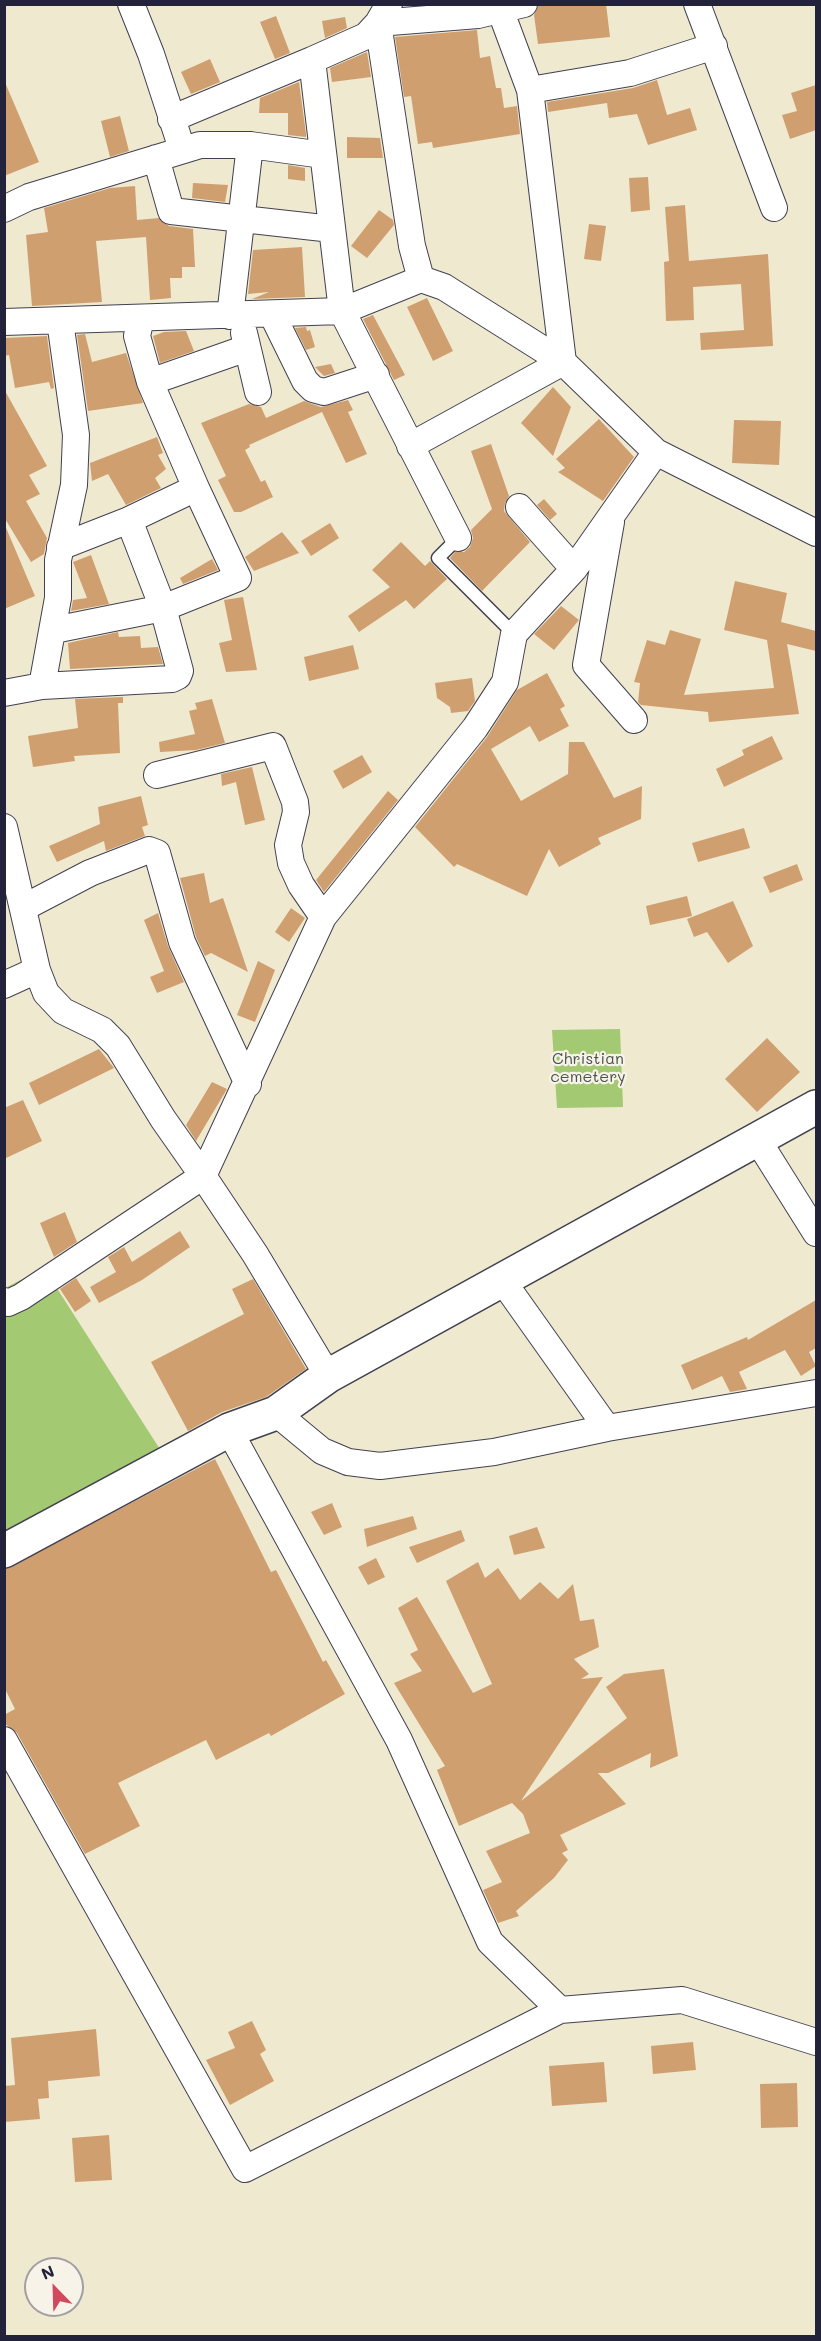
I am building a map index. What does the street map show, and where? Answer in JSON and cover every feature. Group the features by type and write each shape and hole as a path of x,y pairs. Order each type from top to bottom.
{"street":[{"path":"131,4 151,54 182,149"},
{"path":"697,4 774,208"},
{"path":"171,119 366,36 384,14 494,9 530,90 563,362"},
{"path":"384,14 411,246 421,279"},
{"path":"530,90 630,73 714,46"},
{"path":"312,60 342,311 458,538"},
{"path":"4,209 29,197 182,149 211,143 249,145 323,155"},
{"path":"249,145 239,220 236,316 258,392"},
{"path":"156,158 171,211 332,229"},
{"path":"4,322 342,311 421,279 444,287 563,362 656,452 816,533"},
{"path":"272,314 305,381 314,389 324,392 376,375"},
{"path":"54,630 163,608 238,578 150,382 137,336 141,318"},
{"path":"42,686 54,630 60,547 72,503 76,435 60,321"},
{"path":"150,382 247,348"},
{"path":"410,446 563,362"},
{"path":"4,1301 8,1303 21,1297 203,1176 248,1084 323,917 475,728 505,682 514,634 574,569 656,452"},
{"path":"60,547 129,520 196,488"},
{"path":"519,507 574,569"},
{"path":"613,513 586,665 634,720"},
{"path":"4,693 42,686 172,679 178,676 180,671 163,608 129,520"},
{"path":"158,775 273,746 295,802 296,812 288,844 291,864 309,900 323,917"},
{"path":"4,827 37,969 54,1004 63,1011 102,1030 118,1046 163,1119 255,1254 328,1376"},
{"path":"23,908 90,873 154,850 157,853 182,942 248,1084"},
{"path":"4,985 37,969"},
{"path":"4,1551 229,1430 276,1413 328,1376 816,1107"},
{"path":"757,1139 816,1233"},
{"path":"502,1280 607,1428"},
{"path":"276,1413 322,1451 348,1462 380,1466 494,1452 607,1428 816,1393"},
{"path":"229,1430 399,1740 490,1942 560,2010"},
{"path":"4,1740 245,2169 560,2010 682,2000 816,2042"}],"lane":[{"path":"458,538 438,558 514,634"}],"green space":[{"name":"Christian cemetery","path":"620,1029 623,1107 557,1108 552,1030"},
{"path":"44,1268 163,1454 5,1537 5,1288"}],"building":[{"path":"539,4 606,4 610,37 538,44 534,15"},
{"path":"276,16 290,53 275,59 260,22"},
{"path":"345,17 347,28 325,38 322,21"},
{"path":"477,30 480,58 490,56 496,88 501,88 504,108 517,106 520,134 433,148 432,142 418,144 411,96 404,97 395,37"},
{"path":"367,52 371,77 332,82 330,68"},
{"path":"210,59 220,82 191,94 181,72"},
{"path":"4,80 39,162 4,176"},
{"path":"657,80 667,115 690,108 697,130 648,145 637,114 609,118 607,103 548,112 547,102 633,88"},
{"path":"299,82 306,137 288,135 288,113 259,113 260,98"},
{"path":"816,85 816,130 790,139 782,115 797,111 791,93"},
{"path":"120,116 129,151 110,157 101,121"},
{"path":"347,137 380,138 383,158 347,158"},
{"path":"288,165 305,168 305,181 288,179"},
{"path":"648,177 650,210 631,212 629,178"},
{"path":"193,183 228,185 225,202 192,198"},
{"path":"135,186 137,220 159,218 169,226 193,229 195,267 182,267 182,278 170,278 171,298 150,300 146,237 96,241 102,302 32,306 26,235 48,232 44,208 110,188"},
{"path":"685,205 689,261 768,254 773,346 701,350 700,333 744,330 741,284 693,287 694,320 666,321 664,262 669,261 665,207"},
{"path":"379,210 393,220 394,225 367,258 351,246"},
{"path":"589,224 606,226 601,261 584,259"},
{"path":"302,247 305,297 252,299 269,292 248,294 253,250"},
{"path":"427,298 453,351 433,361 407,307"},
{"path":"373,315 405,375 394,380 363,319"},
{"path":"306,327 307,331 310,330 315,347 306,350 295,328"},
{"path":"186,331 194,351 160,363 153,336 164,332"},
{"path":"85,334 92,362 126,353 143,403 88,411 77,335"},
{"path":"47,336 54,388 51,389 49,382 15,388 9,355 4,356 4,338"},
{"path":"331,364 335,373 324,376 315,367"},
{"path":"553,387 571,407 553,456 521,423"},
{"path":"4,389 47,466 29,475 40,494 26,501 47,538 44,554 31,562 4,517"},
{"path":"348,400 353,410 348,412 367,454 346,463 322,412 249,445 250,447 245,450 261,482 265,480 273,497 241,512 234,512 218,480 226,476 201,423 249,404 261,407 266,418 304,401 321,407"},
{"path":"599,419 634,457 603,501 558,472 565,468 556,459"},
{"path":"734,420 781,421 779,465 732,463"},
{"path":"157,437 163,453 158,455 166,469 155,478 161,488 126,505 108,474 92,481 90,463"},
{"path":"491,444 509,496 504,511 530,542 482,591 450,558 455,552 464,552 470,547 473,538 471,530 492,509 471,451"},
{"path":"544,499 557,514 550,520 537,505"},
{"path":"4,523 35,596 4,609"},
{"path":"330,523 339,538 311,556 301,541"},
{"path":"282,532 299,553 254,571 245,557"},
{"path":"401,542 425,566 430,561 447,579 414,609 406,600 359,632 348,616 390,587 372,570"},
{"path":"91,555 109,604 71,611 73,600 87,598 73,562"},
{"path":"212,559 218,570 183,584 180,578"},
{"path":"735,581 787,593 781,622 816,631 816,651 787,644 799,714 709,722 708,712 641,705 638,702 640,683 634,682 647,640 665,645 670,630 701,639 684,695 774,688 767,640 724,630"},
{"path":"243,597 257,670 226,672 219,643 232,640 224,600"},
{"path":"561,606 579,620 554,650 534,634"},
{"path":"118,632 119,637 140,636 141,648 158,647 163,664 70,669 68,643"},
{"path":"353,645 359,669 309,681 304,657"},
{"path":"547,673 565,706 560,709 569,726 539,742 530,726 491,749 521,801 568,774 569,742 584,742 614,798 642,786 641,819 598,838 601,844 559,867 549,849 527,896 457,864 454,867 415,827 487,737 517,690"},
{"path":"472,678 475,701 468,711 451,713 450,707 437,698 435,683"},
{"path":"123,697 123,703 118,703 120,753 74,756 75,761 33,767 28,736 78,728 75,699"},
{"path":"212,699 225,743 196,750 160,752 159,742 195,734 189,711 197,709 195,703"},
{"path":"772,736 783,759 724,787 716,769 744,755 742,750"},
{"path":"362,755 372,772 343,789 333,771"},
{"path":"252,767 265,820 245,825 236,782 222,786 221,774"},
{"path":"388,791 398,800 324,892 316,880"},
{"path":"141,796 148,825 142,827 145,836 106,851 104,841 57,862 49,846 100,824 98,807"},
{"path":"744,828 750,848 698,862 692,843"},
{"path":"797,864 803,880 770,893 763,877"},
{"path":"204,873 210,903 223,898 248,972 211,953 205,956 196,937 180,878"},
{"path":"687,896 692,916 650,925 646,906"},
{"path":"733,901 753,946 728,963 707,932 694,937 687,919"},
{"path":"291,908 305,918 289,942 275,932"},
{"path":"158,913 168,946 184,982 157,993 150,977 164,971 144,920"},
{"path":"258,961 275,970 255,1022 237,1015"},
{"path":"767,1038 800,1072 757,1112 725,1079"},
{"path":"99,1049 114,1068 39,1105 29,1083"},
{"path":"212,1082 227,1089 196,1141 186,1125"},
{"path":"23,1100 42,1141 4,1159 4,1108"},
{"path":"65,1212 77,1242 54,1257 40,1223"},
{"path":"180,1231 190,1247 142,1280 99,1303 90,1287 116,1272 108,1257 124,1247 132,1262"},
{"path":"76,1278 91,1301 75,1312 60,1289"},
{"path":"253,1279 306,1369 266,1397 222,1412 188,1431 151,1362 244,1314 232,1289"},
{"path":"816,1300 816,1348 809,1352 816,1366 801,1376 785,1350 739,1372 747,1389 730,1392 722,1376 692,1390 681,1365 747,1337 748,1340"},
{"path":"215,1459 271,1572 276,1570 323,1662 326,1660 345,1694 271,1736 269,1733 216,1760 206,1740 118,1783 140,1826 85,1854 17,1733 4,1723 4,1715 15,1709 4,1687 4,1570"},
{"path":"332,1503 342,1527 324,1535 311,1512"},
{"path":"413,1516 417,1529 367,1547 364,1529"},
{"path":"537,1527 545,1548 514,1555 509,1536"},
{"path":"461,1530 465,1541 417,1563 409,1547"},
{"path":"376,1558 385,1577 368,1585 358,1567"},
{"path":"478,1562 485,1578 498,1568 520,1600 540,1582 558,1599 573,1584 580,1621 594,1619 599,1647 574,1659 589,1674 581,1679 603,1677 521,1801 627,1718 606,1687 624,1674 664,1669 678,1756 650,1768 651,1753 608,1773 598,1773 626,1804 560,1835 568,1850 562,1853 568,1860 554,1878 516,1911 519,1916 498,1923 483,1890 502,1882 486,1851 530,1833 523,1814 512,1803 459,1826 437,1770 445,1766 394,1683 422,1671 410,1654 418,1650 398,1608 417,1597 473,1693 492,1684 446,1581"},
{"path":"252,2021 266,2050 260,2054 274,2081 230,2105 206,2060 235,2048 228,2032"},
{"path":"96,2029 100,2076 48,2081 49,2098 38,2099 40,2119 4,2122 4,2086 15,2085 11,2038"},
{"path":"693,2042 696,2070 653,2074 651,2046"},
{"path":"604,2062 607,2102 552,2106 549,2066"},
{"path":"797,2083 798,2127 761,2128 760,2084"},
{"path":"109,2135 112,2180 75,2182 72,2138"}]}
